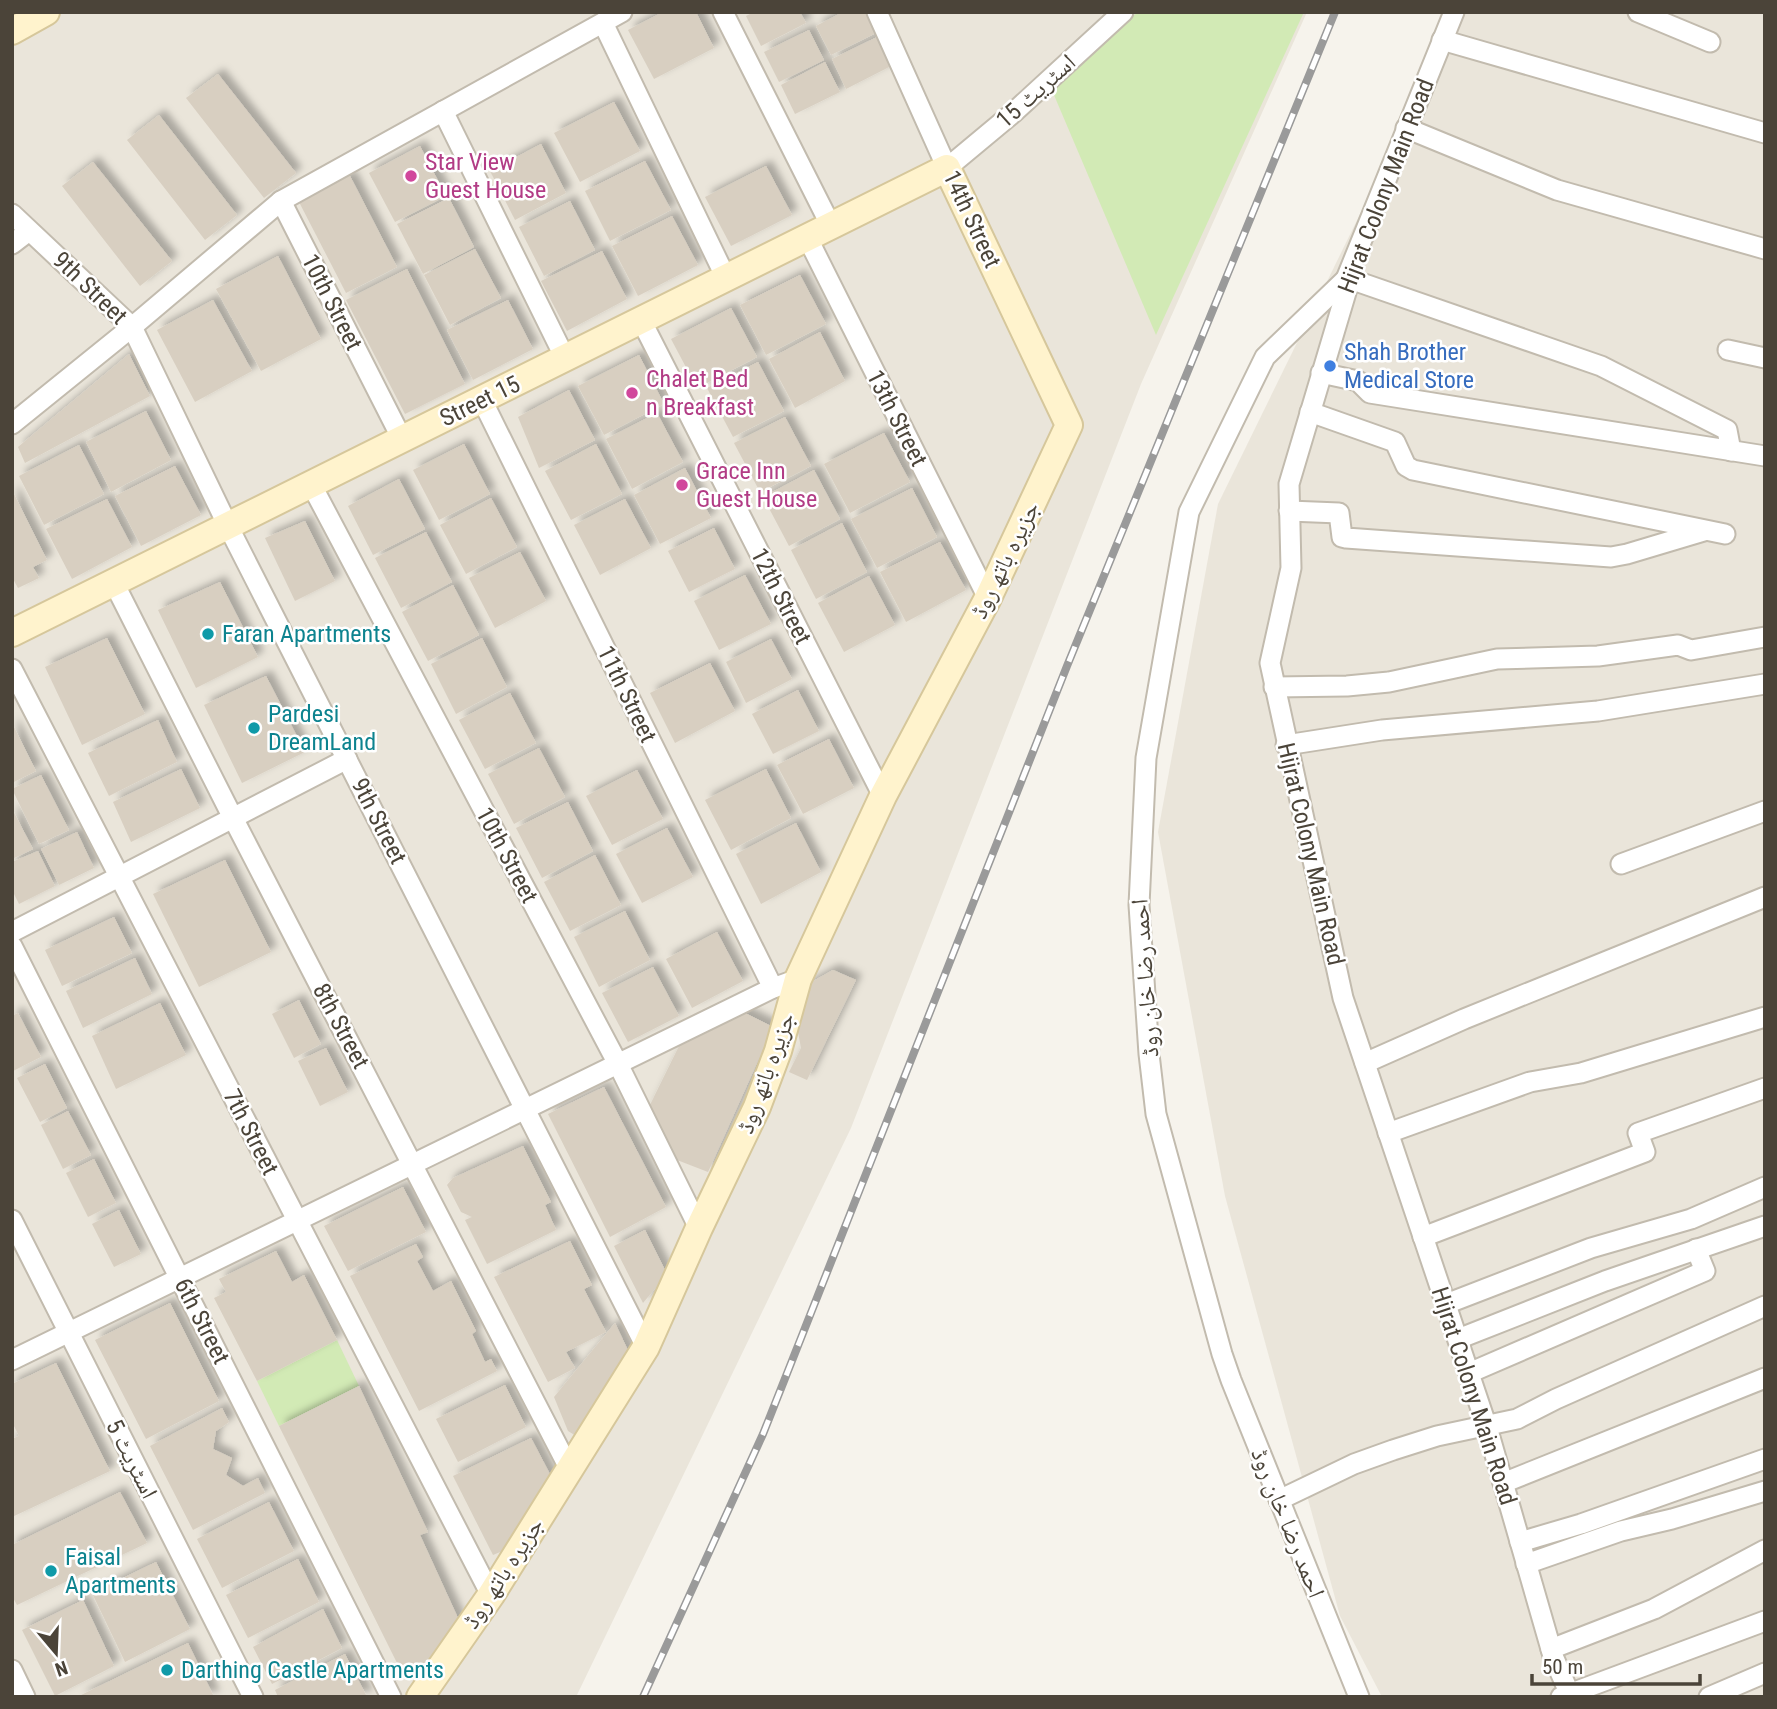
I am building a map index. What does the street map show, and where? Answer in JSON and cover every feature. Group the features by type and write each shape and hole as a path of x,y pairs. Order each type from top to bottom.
{"street":[{"path":"12,31 46,12"},
{"path":"12,424 281,201 622,12"},
{"path":"723,12 831,226"},
{"path":"880,20 897,12"},
{"name":"اسٹریٹ 15","path":"947,168 1013,113 1123,12"},
{"name":"Hijrat Colony Main Road","path":"1454,12 1348,279 1289,484 1291,568 1270,663 1343,998 1487,1427 1551,1649 1567,1695"},
{"path":"1638,12 1710,42"},
{"name":"14th Street","path":"880,20 1069,425"},
{"path":"603,23 726,278"},
{"path":"1442,40 1765,133"},
{"path":"443,111 565,358"},
{"path":"1406,128 1557,190 1765,248"},
{"name":"Street 15","path":"12,633 947,168"},
{"name":"10th Street","path":"281,201 402,439"},
{"name":"9th Street","path":"12,214 132,327 228,526 646,1347"},
{"path":"12,244 30,231"},
{"name":"13th Street","path":"807,237 988,598"},
{"path":"1348,279 1601,366 1727,430 1731,451"},
{"name":"احمد رضا خان روڈ","path":"1348,279 1265,357 1189,512 1146,758 1139,905 1149,1054 1156,1114 1231,1380 1359,1697"},
{"name":"12th Street","path":"640,320 883,796"},
{"path":"1728,350 1765,358"},
{"path":"1321,373 1358,381 1370,393 1765,456"},
{"name":"11th Street","path":"482,400 785,984"},
{"path":"1289,511 1339,513 1342,537 1346,538 1611,557 1716,532 1413,470 1406,466 1395,442 1310,412"},
{"name":"جزیرہ باتھ روڈ","path":"420,1697 491,1595 646,1347 699,1228 758,1107 778,1051 785,984 988,598 1069,425"},
{"name":"10th Street","path":"311,484 618,1064 699,1228"},
{"name":"8th Street","path":"114,583 569,1468"},
{"path":"1274,687 1347,686 1389,682 1497,659 1598,656 1678,645 1691,650 1765,637"},
{"name":"7th Street","path":"12,669 491,1595"},
{"path":"1286,745 1382,730 1598,711 1765,684"},
{"path":"12,932 347,759"},
{"path":"1621,864 1765,811"},
{"path":"1365,1063 1464,1019 1765,897"},
{"name":"6th Street","path":"12,946 391,1697"},
{"path":"12,1360 785,984"},
{"path":"1388,1133 1531,1082 1581,1073 1765,1017"},
{"path":"1423,1237 1645,1152 1638,1133 1765,1088"},
{"path":"1446,1304 1591,1248 1690,1219 1765,1187"},
{"name":"اسٹریٹ 5","path":"12,1220 253,1697"},
{"path":"1458,1339 1605,1281 1765,1226"},
{"path":"1469,1373 1704,1271 1696,1249"},
{"path":"1279,1500 1354,1464 1437,1436 1517,1419 1765,1306"},
{"path":"1503,1483 1765,1378"},
{"path":"1520,1542 1581,1524 1765,1459"},
{"path":"1526,1564 1620,1531 1672,1519 1765,1491"},
{"path":"1551,1649 1654,1609 1765,1549"},
{"path":"1567,1695 1765,1621"},
{"path":"12,1670 25,1697"},
{"path":"1710,1697 1765,1673"}],"shaded area":[{"path":"12,12 1307,12 1141,384 851,1128 576,1697 12,1697"},
{"path":"1459,12 1765,12 1765,1697 1382,1697 1340,1616 1225,1196 1158,832 1218,504"}],"green space":[{"path":"1138,12 1304,12 1156,335 1051,88"},
{"path":"337,1340 359,1386 279,1426 257,1381"}],"building":[{"path":"663,12 696,12 714,48 654,79 628,30"},
{"path":"754,12 800,12 806,23 761,46 746,16"},
{"path":"843,12 866,12 876,33 831,55 816,26"},
{"path":"809,30 824,60 779,82 764,52"},
{"path":"877,37 891,66 846,89 832,59"},
{"path":"825,62 840,92 795,114 781,85"},
{"path":"218,74 296,173 264,198 186,98"},
{"path":"614,102 640,151 580,182 554,133"},
{"path":"159,115 237,215 205,240 127,140"},
{"path":"541,144 566,193 515,220 490,171"},
{"path":"420,146 446,196 395,222 369,173"},
{"path":"645,161 671,210 610,241 585,191"},
{"path":"93,162 172,261 140,286 62,186"},
{"path":"766,166 792,215 731,246 705,197"},
{"path":"350,176 397,267 346,293 299,202"},
{"path":"449,198 474,247 423,274 397,224"},
{"path":"570,201 595,250 544,276 519,227"},
{"path":"672,216 698,265 638,296 612,246"},
{"path":"475,249 501,298 450,325 424,275"},
{"path":"602,251 627,299 567,331 541,281"},
{"path":"278,256 321,339 261,371 216,289"},
{"path":"407,269 465,384 405,414 346,300"},
{"path":"800,275 826,324 766,355 740,305"},
{"path":"213,300 252,371 195,402 157,330"},
{"path":"508,300 533,349 473,380 447,330"},
{"path":"731,308 757,357 697,388 671,339"},
{"path":"820,332 845,381 795,408 769,359"},
{"path":"129,354 150,396 25,463 18,447"},
{"path":"639,355 664,404 604,435 578,386"},
{"path":"758,362 784,411 733,437 707,388"},
{"path":"569,390 595,440 539,468 518,417"},
{"path":"146,411 171,460 111,492 86,442"},
{"path":"657,413 683,462 632,489 606,439"},
{"path":"785,417 811,466 760,492 734,443"},
{"path":"884,433 910,482 850,513 824,464"},
{"path":"464,444 490,494 439,520 413,470"},
{"path":"596,444 622,494 571,520 545,471"},
{"path":"79,445 104,494 44,525 19,476"},
{"path":"175,466 201,515 141,546 115,496"},
{"path":"685,468 711,518 660,544 634,495"},
{"path":"814,470 840,519 789,546 763,497"},
{"path":"399,479 425,529 373,555 348,506"},
{"path":"912,488 937,537 877,568 851,519"},
{"path":"12,490 47,560 33,567 39,578 18,588 12,577"},
{"path":"491,498 517,547 466,574 440,525"},
{"path":"107,499 132,547 72,579 46,529"},
{"path":"625,499 651,548 600,575 574,525"},
{"path":"305,521 335,581 295,601 265,538"},
{"path":"842,523 867,572 816,599 791,550"},
{"path":"714,528 735,569 689,592 668,551"},
{"path":"426,532 452,582 401,608 375,558"},
{"path":"940,542 966,590 906,622 880,572"},
{"path":"520,552 546,601 495,628 469,578"},
{"path":"745,575 771,624 719,650 694,601"},
{"path":"869,576 895,625 844,652 818,603"},
{"name":"Faran Apartments","path":"220,582 258,657 196,688 158,610"},
{"path":"453,585 479,635 428,661 402,612"},
{"path":"107,638 145,714 82,745 45,667"},
{"path":"482,638 507,687 456,714 431,664"},
{"path":"771,639 792,679 746,703 726,662"},
{"path":"710,663 735,711 675,743 650,693"},
{"name":"Pardesi DreamLand","path":"266,676 305,752 242,783 204,705"},
{"path":"798,690 819,731 773,754 752,714"},
{"path":"510,693 536,743 485,769 459,720"},
{"path":"158,720 177,762 109,796 88,753"},
{"path":"12,723 36,771 12,783"},
{"path":"829,739 854,788 803,814 777,765"},
{"path":"539,748 565,797 514,824 488,774"},
{"path":"181,769 200,808 131,842 113,802"},
{"path":"766,769 791,818 731,850 705,800"},
{"path":"637,770 663,819 612,845 586,796"},
{"path":"41,775 69,830 39,844 12,789"},
{"path":"568,802 593,851 542,878 516,828"},
{"path":"12,809 33,849 12,859"},
{"path":"796,823 821,872 761,904 736,854"},
{"path":"667,828 693,877 642,903 616,854"},
{"path":"77,832 94,868 59,885 41,849"},
{"path":"38,851 55,886 19,904 12,890 12,862"},
{"path":"595,855 621,905 570,931 544,882"},
{"path":"225,860 271,952 199,987 153,894"},
{"path":"625,911 650,960 599,987 574,937"},
{"path":"114,917 132,953 62,986 45,950"},
{"path":"717,932 743,981 692,1008 666,959"},
{"path":"135,958 152,994 83,1028 66,991"},
{"path":"653,967 679,1016 628,1042 602,993"},
{"path":"833,970 856,980 807,1080 789,1072 801,1048 794,1011 808,984"},
{"path":"299,1000 321,1044 294,1058 272,1014"},
{"path":"160,1003 186,1055 116,1089 92,1036"},
{"path":"743,1012 773,1027 708,1172 677,1160 648,1109 681,1042"},
{"path":"18,1013 41,1057 13,1071 12,1016"},
{"path":"326,1048 348,1092 320,1106 298,1061"},
{"path":"45,1064 67,1108 40,1122 17,1078"},
{"path":"604,1087 666,1207 610,1237 548,1114"},
{"path":"68,1111 91,1155 63,1169 41,1125"},
{"path":"523,1146 551,1202 545,1205 556,1230 487,1264 465,1220 472,1217 461,1212 447,1185 453,1178"},
{"path":"94,1159 116,1203 88,1217 66,1173"},
{"path":"403,1187 426,1232 348,1271 324,1226"},
{"path":"119,1210 141,1254 114,1267 92,1224"},
{"path":"645,1230 667,1274 643,1303 614,1246"},
{"path":"570,1241 592,1285 584,1289 606,1332 566,1352 575,1368 548,1382 494,1277"},
{"path":"416,1244 423,1257 417,1261 433,1291 451,1281 476,1331 472,1334 485,1362 491,1359 497,1371 419,1411 350,1276"},
{"path":"276,1251 292,1282 304,1275 337,1340 257,1381 214,1298 226,1292 219,1279"},
{"path":"170,1303 219,1401 146,1439 95,1340"},
{"path":"615,1323 633,1361 581,1439 568,1431 554,1397"},
{"path":"56,1363 110,1471 12,1517 12,1439 19,1436 12,1422 12,1384"},
{"path":"505,1385 526,1427 458,1462 436,1419"},
{"path":"359,1386 428,1532 420,1535 463,1629 441,1663 405,1679 279,1426"},
{"path":"222,1408 229,1422 216,1431 213,1449 232,1458 226,1475 243,1486 258,1478 265,1493 193,1530 150,1446"},
{"path":"531,1438 553,1480 512,1547 493,1555 453,1476"},
{"name":"Faisal Apartments","path":"120,1492 147,1543 17,1605 12,1596 12,1545"},
{"path":"269,1502 294,1551 222,1588 197,1539"},
{"path":"298,1559 319,1602 248,1638 226,1595"},
{"path":"156,1562 190,1629 125,1662 92,1593"},
{"path":"83,1600 114,1666 55,1696 22,1630"},
{"path":"323,1609 342,1648 272,1684 253,1647"},
{"name":"Darthing Castle Apartments","path":"188,1643 214,1697 77,1697"},
{"path":"345,1654 367,1697 278,1697 275,1690"}],"railway":[{"path":"643,1697 763,1434 1067,666 1335,12"}],"place":[{"name":"Star View Guest House","path":"411,176"},
{"name":"Shah Brother Medical Store","path":"1330,366"},
{"name":"Chalet Bed n Breakfast","path":"632,393"},
{"name":"Grace Inn Guest House","path":"682,485"},
{"name":"Faran Apartments","path":"208,634"},
{"name":"Pardesi DreamLand","path":"254,728"},
{"name":"Faisal Apartments","path":"51,1571"},
{"name":"Darthing Castle Apartments","path":"167,1670"}]}
